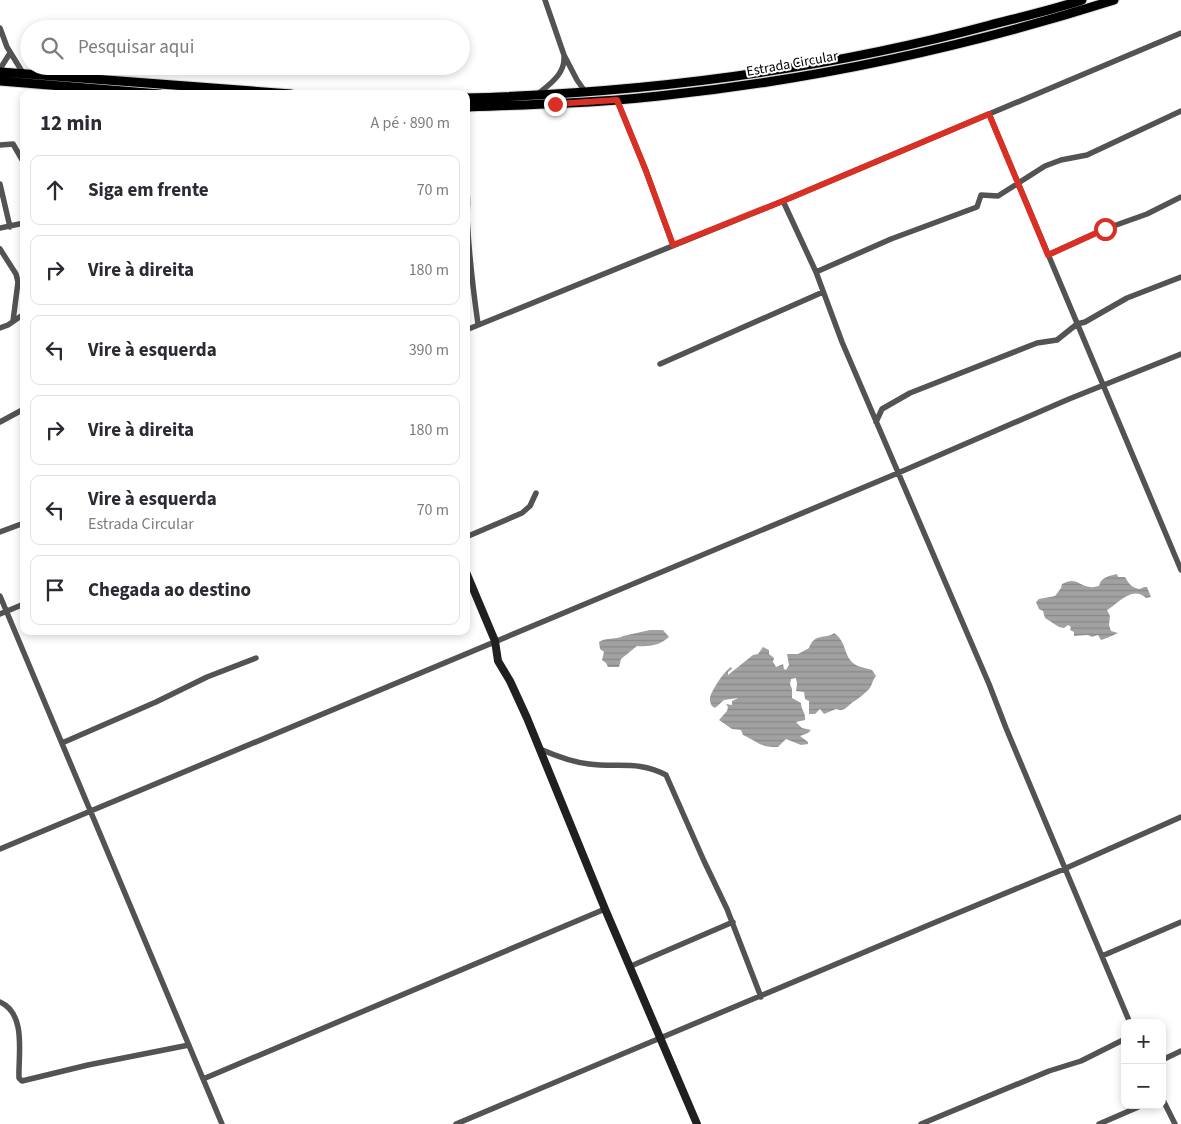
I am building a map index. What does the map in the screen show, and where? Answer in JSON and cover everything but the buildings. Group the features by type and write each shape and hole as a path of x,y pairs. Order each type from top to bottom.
{"main road":[{"name":"Estrada Circular","path":"470,98 536,96 747,76 856,57 958,34 1082,0"},
{"name":"Estrada Circular","path":"470,107 617,100 747,85 901,57 1017,29 1114,0"},
{"path":"0,71 20,74"},
{"path":"36,75 237,90"},
{"path":"0,81 88,90"}],"street":[{"path":"545,0 564,55 577,80 586,92"},
{"path":"0,28 10,53 20,69"},
{"path":"470,328 783,201 1181,33"},
{"path":"0,71 10,53"},
{"path":"536,96 552,82 563,68 564,55"},
{"path":"617,100 673,245"},
{"path":"816,272 891,239 977,207 981,195 998,196 1045,166 1061,160 1087,155 1181,111"},
{"path":"989,114 1181,570"},
{"path":"0,145 13,144 20,156"},
{"path":"0,184 10,227"},
{"path":"1048,255 1105,229 1156,210 1181,197"},
{"path":"783,201 816,272 842,342 989,684 1064,869 1128,1019"},
{"path":"0,228 20,224"},
{"path":"0,249 16,274 18,282 13,321"},
{"path":"470,258 478,324"},
{"path":"876,422 882,409 910,393 1037,343 1057,340 1076,324 1085,322 1127,298 1181,277"},
{"path":"660,364 823,292"},
{"path":"0,328 20,317"},
{"path":"0,849 898,473 1103,385 1181,354"},
{"path":"0,422 20,411"},
{"path":"893,462 907,469"},
{"path":"470,535 522,513 530,506 536,493"},
{"path":"0,532 20,524"},
{"path":"470,582 495,641 498,662 510,681 540,749 605,909 697,1124"},
{"path":"0,596 222,1124"},
{"path":"0,614 20,606"},
{"path":"62,744 207,677 256,658"},
{"path":"540,749 568,761 590,765 623,764 646,766 666,775 732,922 761,997"},
{"path":"456,1124 1064,869 1181,817"},
{"path":"203,1079 605,909"},
{"path":"631,966 732,922"},
{"path":"1102,956 1181,922"},
{"path":"0,1002 9,1008 18,1026 19,1078 22,1080 189,1045"},
{"path":"921,1124 1049,1071 1081,1061 1121,1041"},
{"path":"1166,1058 1181,1051"},
{"path":"1166,1107 1174,1124"},
{"path":"1099,1124 1135,1109"}],"shaded area":[{"path":"1117,574 1118,577 1125,577 1129,584 1135,588 1147,587 1151,597 1146,598 1136,594 1130,595 1107,610 1110,616 1109,625 1111,631 1118,633 1101,640 1098,635 1092,637 1088,635 1074,636 1074,632 1070,630 1071,627 1068,625 1064,628 1059,627 1045,618 1043,611 1039,609 1036,602 1039,599 1055,596 1062,584 1067,582 1074,581 1093,587 1099,586 1106,577"},
{"path":"650,630 663,630 669,637 654,645 637,646 621,659 619,667 608,667 602,660 604,652 600,649 599,642"},
{"path":"834,633 841,640 853,663 872,670 876,676 869,689 845,709 836,709 824,714 820,709 815,714 809,714 809,701 805,699 804,692 796,691 796,678 791,679 792,698 801,703 805,718 805,720 796,722 802,728 811,730 800,736 808,744 801,745 786,739 778,747 762,745 743,735 741,730 732,729 719,720 727,711 728,707 726,704 732,705 732,701 738,698 724,700 715,708 710,703 713,691 728,669 731,667 732,669 728,672 728,675 753,655 758,654 763,647 769,650 769,654 774,658 773,662 776,667 783,664 786,670 789,665 787,654 798,654 809,648 811,643 817,638"}],"route":[{"path":"555,104 617,100 673,245 989,114 1048,255 1105,229"}]}
